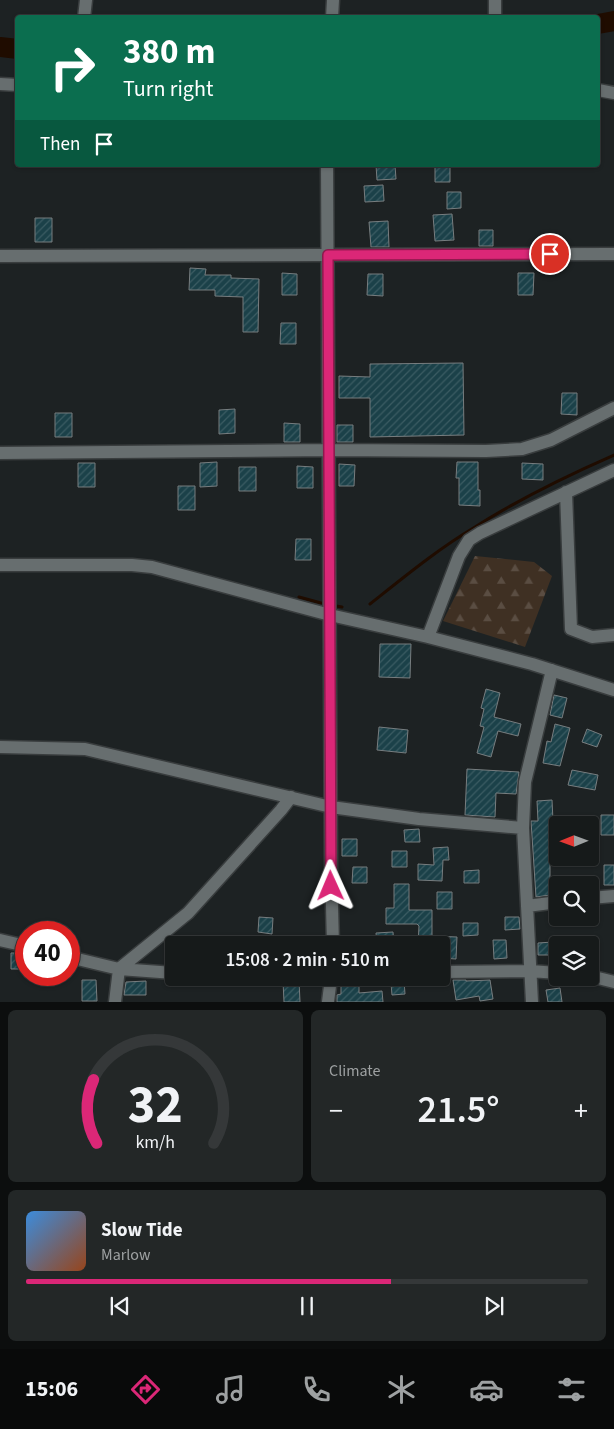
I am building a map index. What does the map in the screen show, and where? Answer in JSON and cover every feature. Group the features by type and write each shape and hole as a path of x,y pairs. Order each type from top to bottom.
{"street":[{"path":"84,15 86,0"},
{"path":"332,15 333,0"},
{"path":"495,0 495,15"},
{"path":"0,84 15,85"},
{"path":"600,90 614,93"},
{"path":"327,167 333,936"},
{"path":"0,256 614,254"},
{"path":"0,453 329,450 486,451 522,448 551,440 614,408"},
{"path":"428,637 459,556 469,540 480,533 614,470"},
{"path":"566,492 571,629 592,637 614,635"},
{"path":"0,565 87,564 152,567 330,615 428,637 552,670 614,690"},
{"path":"532,1002 523,828 525,782 552,670"},
{"path":"0,747 86,749 331,807 419,819 523,828"},
{"path":"115,1002 119,969 188,913 282,810 291,797"},
{"path":"599,897 614,896"},
{"path":"527,906 549,903"},
{"path":"0,940 15,943"},
{"path":"80,960 119,969 165,972"},
{"path":"450,972 549,972"},
{"path":"599,978 614,982"},
{"path":"328,1002 331,986"}],"green space":[{"path":"475,556 534,562 552,576 525,647 443,621"}],"building":[{"path":"376,167 395,167 396,179 377,180"},
{"path":"435,167 450,167 450,182 435,182"},
{"path":"383,185 384,201 365,202 364,186"},
{"path":"447,192 461,192 461,208 447,209"},
{"path":"452,214 454,240 435,241 433,215"},
{"path":"35,218 52,218 52,242 35,242"},
{"path":"388,221 389,247 371,247 369,222"},
{"path":"479,230 493,230 493,246 479,246"},
{"path":"190,268 206,269 205,275 231,275 231,278 259,279 258,332 243,332 243,297 215,296 215,290 189,290"},
{"path":"282,273 297,274 297,295 282,295"},
{"path":"518,273 534,273 533,295 518,295"},
{"path":"368,274 383,274 383,296 367,295"},
{"path":"281,323 296,323 296,344 280,344"},
{"path":"463,363 464,435 370,437 370,398 339,398 339,376 370,377 370,364"},
{"path":"562,393 577,393 577,415 561,414"},
{"path":"235,409 235,433 219,434 219,410"},
{"path":"55,413 72,413 72,437 55,437"},
{"path":"284,423 300,424 300,442 284,442"},
{"path":"337,425 353,425 353,442 337,442"},
{"path":"217,462 217,486 200,487 200,463"},
{"path":"457,462 478,462 480,506 459,505 459,478 456,478"},
{"path":"78,463 95,463 95,487 78,487"},
{"path":"522,463 543,464 543,480 522,479"},
{"path":"339,464 355,465 354,486 339,486"},
{"path":"297,466 313,467 313,488 297,488"},
{"path":"239,467 256,467 256,491 239,491"},
{"path":"178,486 195,486 195,510 178,510"},
{"path":"296,539 311,539 311,560 295,560"},
{"path":"380,644 411,644 410,678 379,677"},
{"path":"486,689 500,693 494,717 521,724 518,736 498,731 491,757 477,753 484,727 480,726 484,709 481,708"},
{"path":"554,695 567,698 562,718 550,715"},
{"path":"555,724 570,728 560,766 543,763 547,741 551,742"},
{"path":"379,727 408,730 406,753 377,750"},
{"path":"587,729 602,735 597,747 582,742"},
{"path":"467,769 519,772 516,794 496,793 495,817 465,815"},
{"path":"572,770 598,775 595,790 568,785"},
{"path":"552,800 553,816 549,816 549,895 536,897 531,821 538,821 537,801"},
{"path":"601,815 614,815 614,835 601,835"},
{"path":"419,829 420,842 405,842 404,830"},
{"path":"342,839 357,839 357,856 342,856"},
{"path":"448,847 449,860 443,860 442,881 418,880 418,864 434,865 433,848"},
{"path":"392,851 407,851 407,867 392,867"},
{"path":"604,865 614,865 614,885 604,885"},
{"path":"353,867 367,867 367,883 352,883"},
{"path":"479,870 479,883 464,883 464,871"},
{"path":"394,884 409,884 409,910 432,910 432,936 418,936 419,926 417,924 386,924 386,908 394,908"},
{"path":"437,892 452,892 452,909 437,909"},
{"path":"259,917 273,918 272,934 258,932"},
{"path":"505,917 519,917 520,929 505,930"},
{"path":"463,923 478,923 478,935 463,936"},
{"path":"393,932 393,936 376,936 376,933"},
{"path":"450,937 457,937 456,959 450,959"},
{"path":"493,940 506,940 507,958 494,959"},
{"path":"549,942 549,955 538,955 538,943"},
{"path":"11,953 15,953 15,969 11,969"},
{"path":"82,980 96,980 97,1001 82,1001"},
{"path":"453,980 490,980 493,999 480,1001 479,996 456,1000"},
{"path":"146,981 146,995 124,995 126,982"},
{"path":"283,986 299,986 300,1002 284,1002"},
{"path":"341,986 359,986 359,993 382,991 383,1002 337,1002 337,995 341,994"},
{"path":"391,986 404,986 405,994 392,995"},
{"path":"560,988 562,1002 548,1002 546,990"}],"waterway":[{"path":"600,24 614,21"},
{"path":"0,47 15,49"},
{"path":"370,604 434,554 492,517 543,488 614,455"},
{"path":"299,597 321,603"},
{"path":"336,606 342,607"}],"route":[{"path":"331,886 328,255 550,254"}]}
